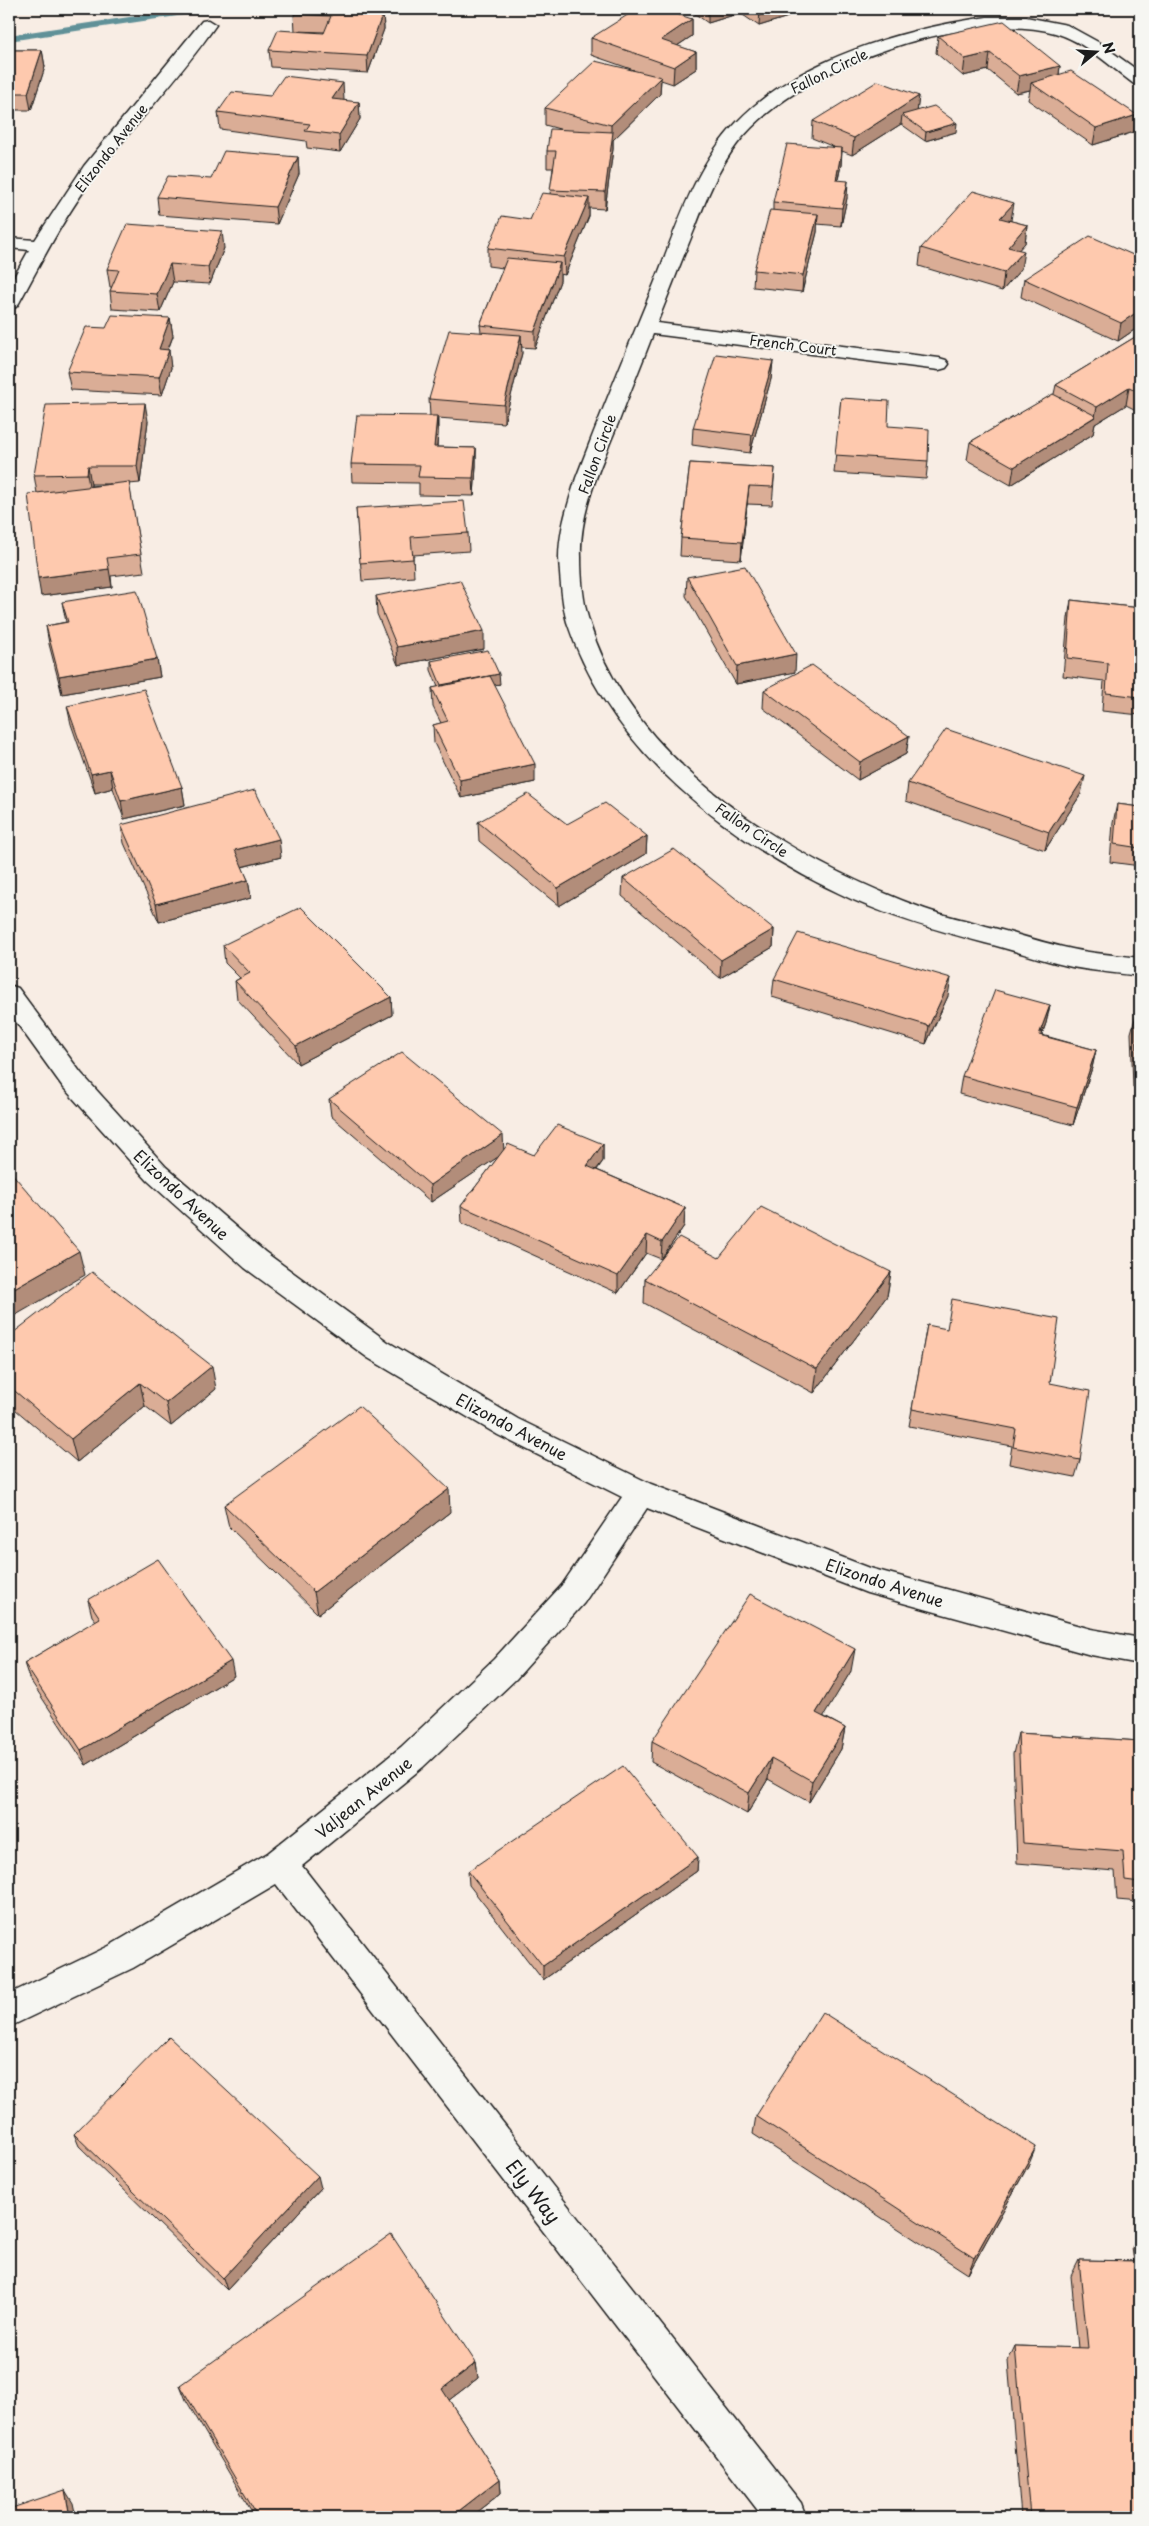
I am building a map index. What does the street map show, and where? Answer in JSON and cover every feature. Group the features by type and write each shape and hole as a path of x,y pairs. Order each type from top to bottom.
{"street":[{"name":"Fallon Circle","path":"1140,80 1080,39 1061,29 1037,23 1012,21 947,28 856,54 800,82 754,115 719,153 699,195 581,491 570,556 574,602 589,654 616,703 649,746 696,792 762,840 839,883 916,915 1073,958 1140,967"},
{"name":"Elizondo Avenue","path":"9,303 41,246 90,171 188,53 208,25"},
{"path":"9,243 41,246"},
{"name":"French Court","path":"646,327 939,364"},
{"name":"Elizondo Avenue","path":"9,994 72,1080 150,1167 255,1260 378,1350 508,1427 641,1493 867,1580 1091,1642 1140,1651"},
{"name":"Valjean Avenue","path":"9,2011 121,1956 280,1864 412,1757 506,1669 573,1594 641,1493"},
{"name":"Ely Way","path":"280,1864 787,2517"}],"building":[{"path":"296,9 355,9 354,11 383,13 367,56 269,50 278,30 324,33 331,16 294,14"},
{"path":"637,9 661,9 692,19 661,40 696,52 674,67 591,38"},
{"path":"1004,21 1060,66 1019,76 990,53 965,59 938,36"},
{"path":"9,50 42,50 28,93 9,93"},
{"path":"595,61 661,77 611,125 545,108"},
{"path":"1071,71 1137,115 1096,128 1031,83"},
{"path":"284,76 343,83 332,99 359,102 339,135 305,131 310,124 218,112 232,92 270,96"},
{"path":"878,81 919,96 854,138 813,121"},
{"path":"934,106 957,123 926,132 902,115"},
{"path":"550,129 613,132 605,192 550,190 556,151 547,151"},
{"path":"787,144 842,148 836,180 848,181 842,208 773,202"},
{"path":"224,151 298,157 275,207 157,197 168,176 211,179"},
{"path":"973,191 1014,203 1000,218 1027,225 1008,247 1024,251 1004,273 921,248"},
{"path":"542,193 589,198 564,257 488,248 502,216 530,220"},
{"path":"770,210 818,214 803,275 754,270"},
{"path":"127,224 222,231 208,267 170,264 157,294 110,291 119,270 107,269"},
{"path":"1090,236 1140,258 1140,310 1121,323 1024,279"},
{"path":"507,258 560,263 535,331 480,325"},
{"path":"112,315 170,318 159,349 169,350 159,377 67,372 86,327 106,328"},
{"path":"449,330 521,335 504,405 429,399"},
{"path":"1140,334 1140,392 1129,387 1097,407 1056,385"},
{"path":"716,354 773,361 752,435 693,428"},
{"path":"1053,394 1096,416 1014,467 970,442"},
{"path":"841,398 889,401 888,426 929,429 928,461 835,455"},
{"path":"145,403 137,466 88,466 87,474 34,475 46,405"},
{"path":"357,415 437,416 434,447 476,448 473,478 418,477 420,465 351,464"},
{"path":"690,463 775,468 773,487 749,486 742,542 681,538"},
{"path":"129,482 141,554 107,558 109,569 38,578 28,494"},
{"path":"464,501 468,533 411,537 413,559 360,563 356,508"},
{"path":"745,566 796,654 737,666 687,577"},
{"path":"460,580 484,631 397,647 376,596"},
{"path":"137,590 157,659 59,676 46,626 68,622 62,602"},
{"path":"1071,600 1140,608 1140,697 1106,693 1108,663 1067,658"},
{"path":"488,650 499,674 441,685 431,661"},
{"path":"812,665 909,736 860,762 764,690"},
{"path":"490,676 535,764 460,780 433,725 448,721 432,688"},
{"path":"144,689 182,787 121,801 110,770 91,774 67,706"},
{"path":"946,729 1085,776 1049,832 908,783"},
{"path":"255,790 279,839 235,850 248,880 156,904 121,825"},
{"path":"528,794 567,824 605,803 647,836 558,888 478,822"},
{"path":"1117,804 1140,807 1140,848 1114,844"},
{"path":"674,849 774,929 721,960 623,878"},
{"path":"301,907 391,997 296,1046 235,981 250,973 223,945"},
{"path":"798,933 951,978 929,1026 774,979"},
{"path":"995,990 1050,1005 1039,1035 1096,1050 1077,1107 962,1076"},
{"path":"1136,1015 1140,1016 1140,1070 1137,1070"},
{"path":"402,1052 503,1135 430,1185 329,1099"},
{"path":"557,1125 603,1144 587,1166 685,1208 662,1242 647,1235 618,1276 461,1206 508,1144 534,1155"},
{"path":"9,1170 79,1251 9,1291"},
{"path":"761,1207 891,1272 817,1369 645,1279 679,1237 719,1258"},
{"path":"92,1272 212,1366 166,1403 140,1383 71,1439 9,1386 9,1336"},
{"path":"952,1299 1059,1319 1050,1383 1090,1391 1080,1460 1013,1447 1016,1429 912,1409 927,1325 947,1329"},
{"path":"359,1406 449,1489 314,1592 224,1505"},
{"path":"158,1559 231,1661 81,1750 24,1663 100,1618 88,1600"},
{"path":"750,1594 855,1649 816,1713 845,1728 812,1781 771,1758 749,1793 652,1741"},
{"path":"1018,1733 1140,1741 1140,1882 1125,1880 1123,1851 1023,1843"},
{"path":"623,1766 698,1857 543,1966 468,1871"},
{"path":"822,2012 1036,2147 974,2258 756,2116"},
{"path":"169,2037 318,2176 223,2278 74,2134"},
{"path":"391,2234 476,2363 442,2389 500,2479 451,2517 258,2517 180,2385"},
{"path":"1079,2260 1140,2261 1140,2470 1138,2470 1140,2517 1030,2517 1015,2346 1088,2348"},
{"path":"65,2490 70,2517 9,2517 9,2509"}],"waterway":[{"path":"9,38 204,9"}]}
